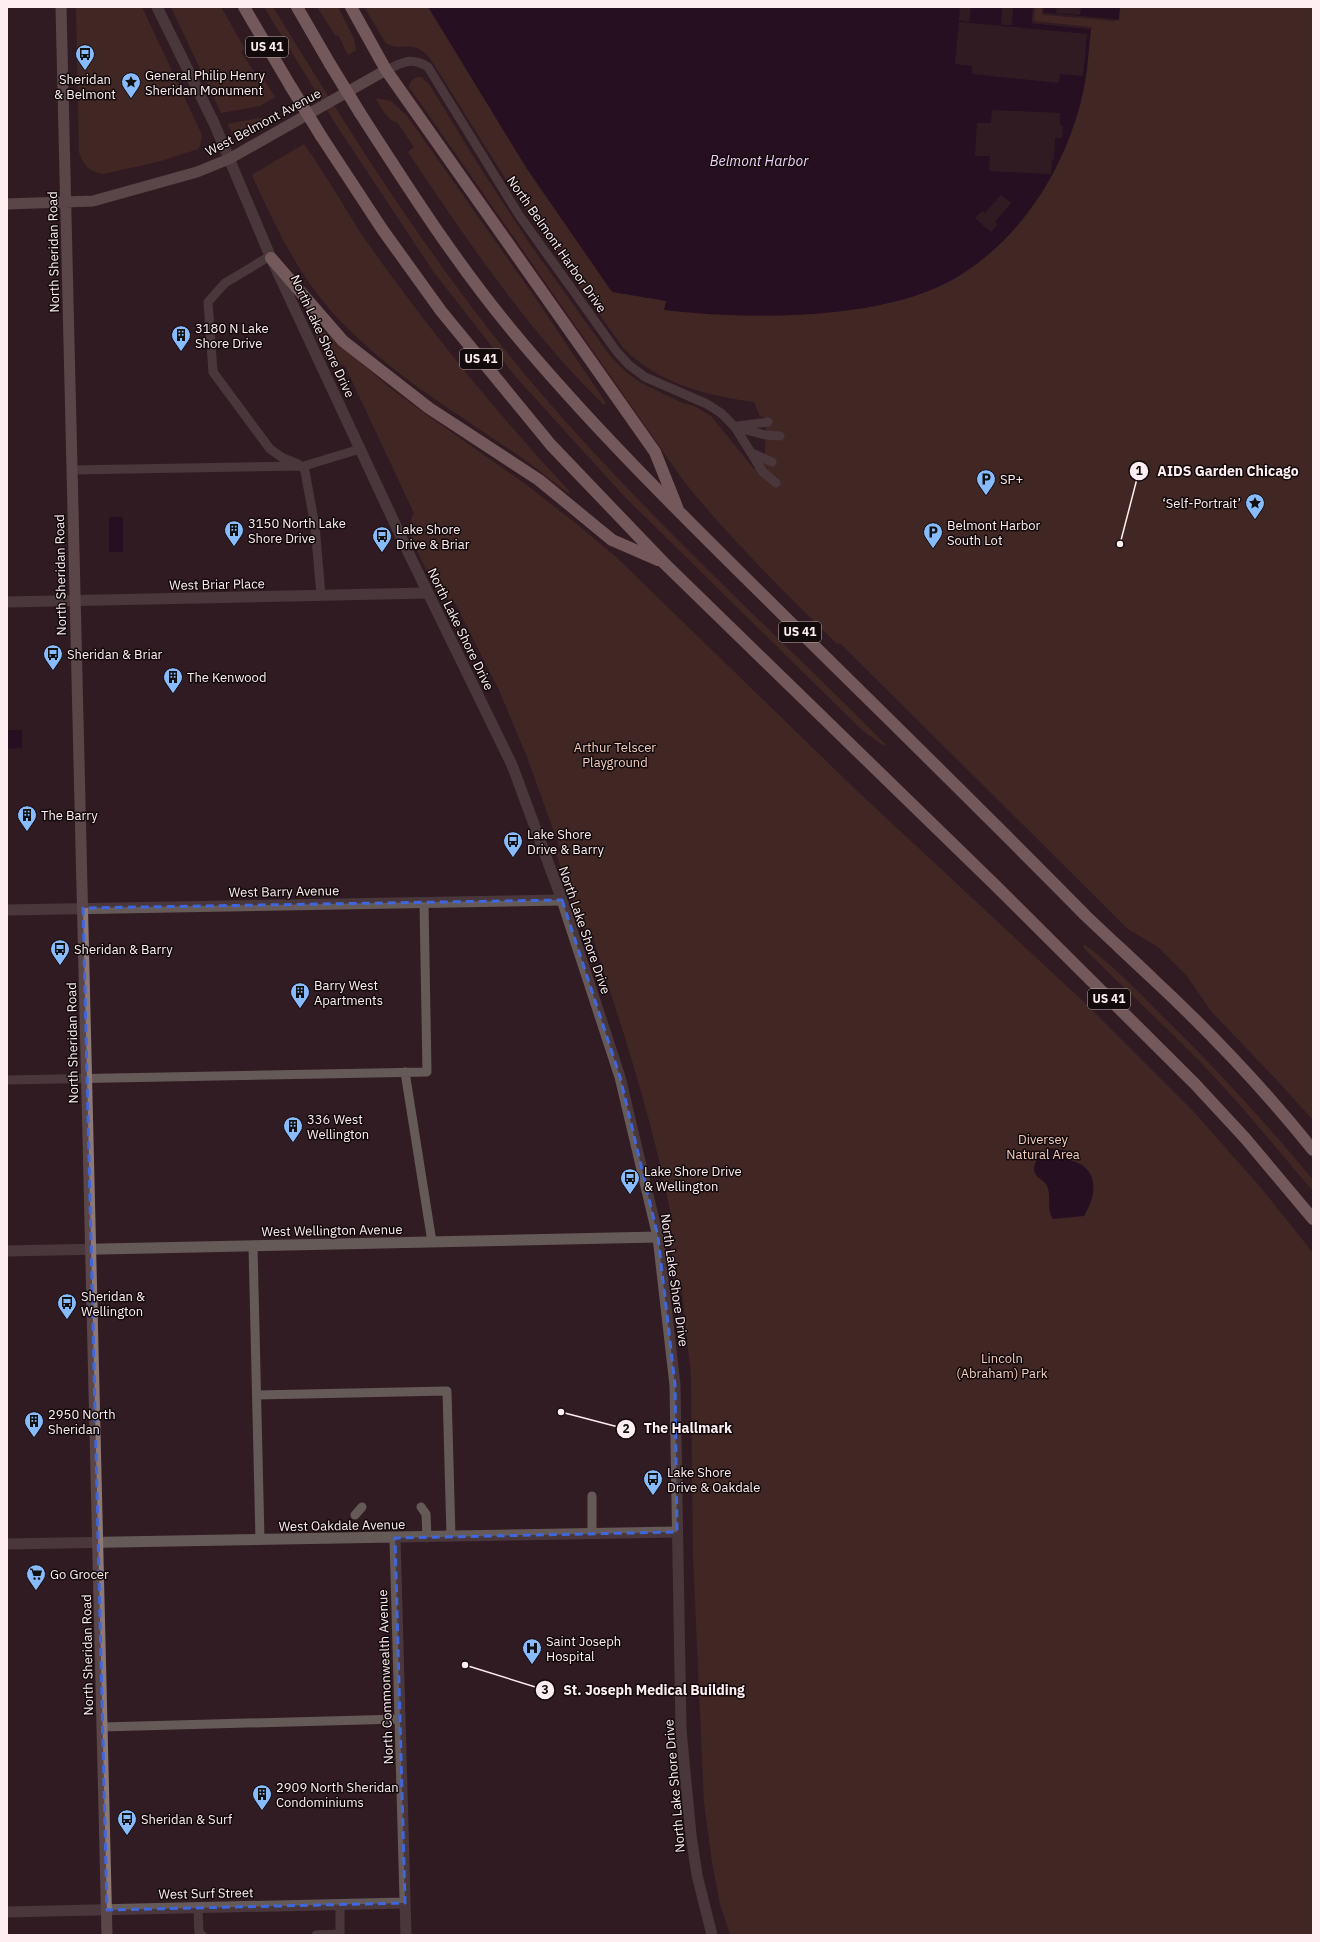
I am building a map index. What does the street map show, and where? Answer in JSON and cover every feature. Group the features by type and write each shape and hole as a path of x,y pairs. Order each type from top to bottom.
{"highway":[{"name":"US 41","path":"244,7 321,136 382,229 441,311 551,445 664,563 995,885 1195,1084 1245,1138 1313,1219"},
{"name":"US 41","path":"297,7 360,113 453,254 508,325 558,385 679,512 995,824 1109,939 1155,980 1249,1075 1313,1150"},
{"path":"351,7 386,70 655,452 679,512"},
{"path":"271,257 343,341 429,408 539,480 612,540 664,563"}],"main road":[{"name":"North Sheridan Road","path":"61,7 108,1935"},
{"name":"West Belmont Avenue","path":"7,204 93,201 197,172 229,159 386,70"}],"street":[{"name":"North Lake Shore Drive","path":"157,7 229,159 271,257 427,593 512,765 562,900 620,1077 658,1237 675,1385 681,1730 691,1835 697,1874 712,1935"},
{"name":"West Briar Place","path":"7,602 427,593"},
{"name":"West Barry Avenue","path":"7,910 562,900"},
{"name":"West Wellington Avenue","path":"7,1251 658,1237"},
{"name":"West Oakdale Avenue","path":"7,1544 427,1538 677,1532"},
{"name":"North Commonwealth Avenue","path":"395,1538 406,1935"},
{"name":"West Surf Street","path":"7,1912 405,1903"}],"lane":[{"name":"North Belmont Harbor Drive","path":"386,70 409,61 417,61 428,67 519,215 616,352 629,365 645,377 707,404 721,413 735,427 763,472 776,483"},
{"path":"271,257 225,283 208,302 214,372 270,449 283,458 304,466"},
{"path":"735,427 768,422"},
{"path":"735,427 766,435 780,436"},
{"path":"72,470 304,466 360,449"},
{"path":"752,453 772,462"},
{"path":"304,466 315,526 320,595"},
{"path":"7,1080 427,1072 424,902"},
{"path":"405,1072 432,1242"},
{"path":"253,1246 260,1540"},
{"path":"256,1395 447,1391 450,1537"},
{"path":"592,1496 592,1534"},
{"path":"355,1515 362,1507"},
{"path":"421,1507 426,1514 427,1538"},
{"path":"102,1727 400,1719"},
{"path":"316,1935 340,1934 340,1904"},
{"path":"198,1908 199,1934 202,1935"}],"highlighted area":[{"path":"562,900 620,1077 658,1237 675,1385 677,1532 395,1538 405,1903 107,1910 83,908"}],"green space":[{"path":"76,7 142,7 202,135 198,149 161,161 103,174 94,172 85,164 79,152"},
{"path":"171,7 221,7 245,49 241,52 255,73 260,74 275,97 260,106 221,113"},
{"path":"264,7 273,7 377,173 414,227 491,332 532,383 575,432 650,512 885,744 884,746 862,730 624,496 515,376 433,271 337,126"},
{"path":"317,7 338,7 354,39 356,50 348,55 338,35 336,36"},
{"path":"364,7 1313,7 1313,1120 1211,1011 1187,976 1158,947 1128,929 840,643 837,644 797,604 738,544 701,502 683,480 409,88 412,80 421,77 429,84 527,240 610,356 627,373 641,383 682,403 694,406 711,416 754,469 765,454 766,418 760,416 754,402 718,396 684,386 653,371 624,349 517,197 430,58 417,48 397,47 386,43"},
{"path":"375,98 391,101 407,116 534,296 606,403 604,405 550,347 500,284 408,152 414,147 397,122 390,119 384,113"},
{"path":"266,117 233,134 227,124"},
{"path":"304,144 362,235 394,280 466,373 543,463 570,492 568,493 525,460 421,389 396,370 348,329 315,291 294,260 252,175"},
{"name":"Lincoln (Abraham) Park","path":"312,320 390,388 524,483 617,558 857,791 1086,1004 1193,1111 1261,1188 1313,1253 1313,1935 730,1935 720,1904 712,1862 704,1802 693,1554 691,1375 681,1282 675,1276 667,1222 672,1221 665,1184 647,1112 591,932 583,928 556,854 561,851 527,757 499,690 455,603 438,595 407,529 414,513 345,366 326,359 311,324"},
{"path":"1085,945 1134,987 1239,1095 1313,1180 1313,1191 1221,1084 1083,947"}],"water":[{"name":"Belmont Harbor","path":"428,7 1033,7 1032,23 1091,29 1085,83 1078,113 1068,141 1055,170 1040,196 1021,221 1001,243 977,263 952,280 922,293 888,303 850,310 811,314 771,316 733,315 664,310 666,301 612,292 527,169"},
{"path":"1044,7 1120,7 1119,20 1044,13"},
{"path":"109,517 123,517 123,552 109,552"},
{"path":"7,730 22,730 22,748 7,749"},
{"path":"1050,1148 1063,1150 1069,1160 1079,1163 1086,1168 1091,1175 1093,1182 1092,1199 1084,1216 1053,1219 1051,1215 1047,1186 1034,1171 1037,1160"}],"pier":[{"path":"960,7 971,7 969,22 959,20"},
{"path":"1002,7 1013,7 1012,25 1001,25"},
{"path":"1033,7 1035,7 1034,21 1091,27 1093,29 1032,23"},
{"path":"1042,7 1044,7 1044,13 1115,19 1115,21 1043,15"},
{"path":"1057,7 1081,7 1080,15 1056,13"},
{"path":"959,22 1087,34 1083,76 1060,74 1059,83 972,74 972,66 955,64"},
{"path":"992,110 1060,113 1060,126 1063,126 1062,138 1055,138 1054,159 1052,160 1051,174 989,171 990,156 975,156 977,123 991,123"},
{"path":"1001,195 1011,203 995,222 997,225 991,232 975,218 982,211 985,213"}],"place":[{"name":"Sheridan & Belmont","path":"85,71"},
{"name":"General Philip Henry Sheridan Monument","path":"131,99"},
{"name":"3180 N Lake Shore Drive","path":"181,352"},
{"name":"SP+","path":"986,496"},
{"name":"‘Self-Portrait’","path":"1255,520"},
{"name":"AIDS Garden Chicago","path":"1120,544"},
{"name":"3150 North Lake Shore Drive","path":"234,547"},
{"name":"Belmont Harbor South Lot","path":"933,549"},
{"name":"Lake Shore Drive & Briar","path":"382,553"},
{"name":"Sheridan & Briar","path":"53,671"},
{"name":"The Kenwood","path":"173,694"},
{"name":"The Barry","path":"27,832"},
{"name":"Lake Shore Drive & Barry","path":"513,858"},
{"name":"Sheridan & Barry","path":"60,966"},
{"name":"Barry West Apartments","path":"300,1009"},
{"name":"336 West Wellington","path":"293,1143"},
{"name":"Lake Shore Drive & Wellington","path":"630,1195"},
{"name":"Sheridan & Wellington","path":"67,1320"},
{"name":"The Hallmark","path":"561,1412"},
{"name":"2950 North Sheridan","path":"34,1438"},
{"name":"Lake Shore Drive & Oakdale","path":"653,1496"},
{"name":"Go Grocer","path":"36,1591"},
{"name":"St. Joseph Medical Building","path":"465,1665"},
{"name":"Saint Joseph Hospital","path":"532,1665"},
{"name":"2909 North Sheridan Condominiums","path":"262,1811"},
{"name":"Sheridan & Surf","path":"127,1836"}],"park label":[{"name":"Arthur Telscer Playground","path":"615,754"},
{"name":"Diversey Natural Area","path":"1043,1146"}]}
